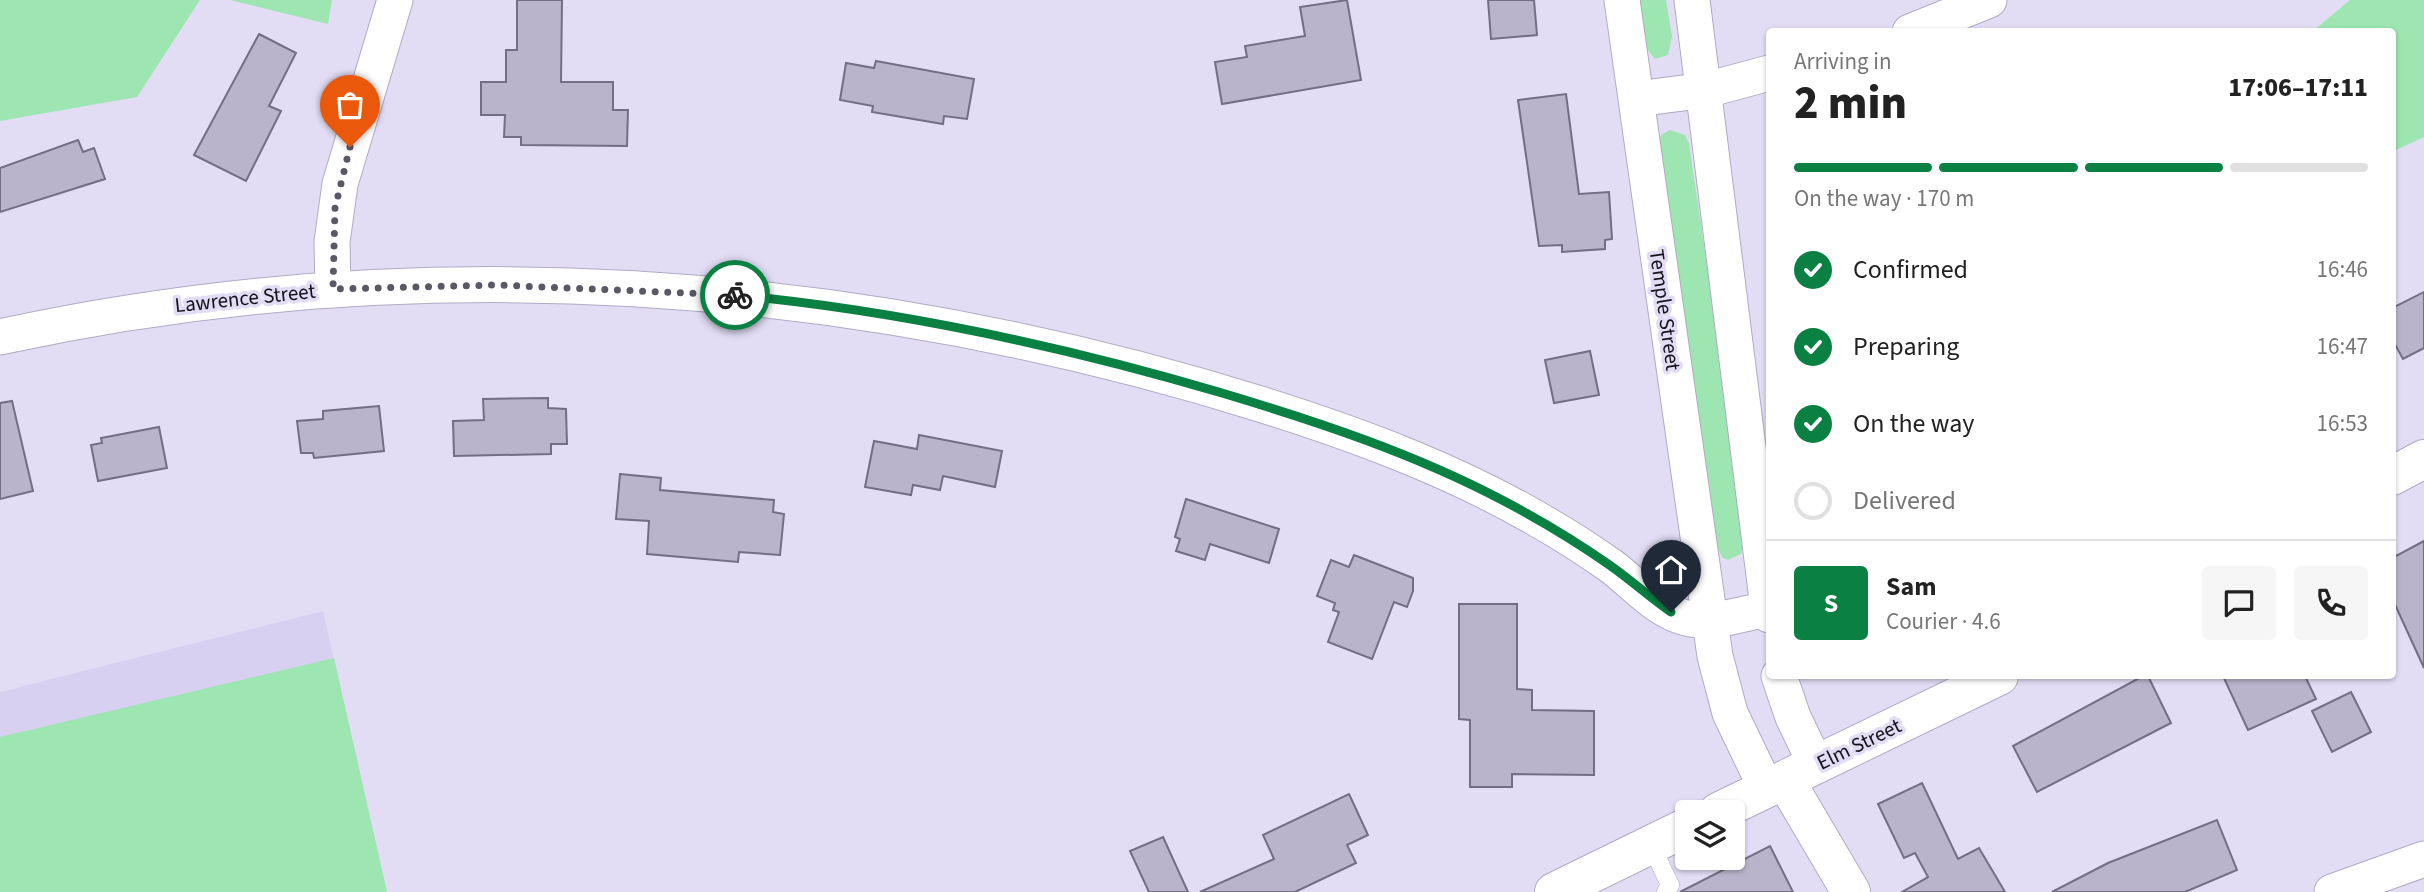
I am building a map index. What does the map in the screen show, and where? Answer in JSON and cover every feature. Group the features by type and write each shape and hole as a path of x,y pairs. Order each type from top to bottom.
{"street":[{"path":"333,289 332,242 338,196 365,94 395,0"},
{"name":"Temple Street","path":"1622,0 1715,656 1730,713 1789,778"},
{"path":"1692,0 1706,90 1766,592"},
{"path":"1920,28 1989,0"},
{"path":"1637,99 1706,90 1766,74"},
{"name":"Lawrence Street","path":"0,337 154,307 333,289 496,285 719,294 874,312 1051,347 1195,385 1396,451 1462,479 1547,525 1610,566 1671,612 1690,620 1766,609"},
{"path":"2396,474 2424,459"},
{"path":"1780,679 1793,717 1789,778 1851,892"},
{"name":"Elm Street","path":"1743,800 1993,679"},
{"path":"1554,892 1602,876 1675,833"},
{"path":"2332,892 2424,859"}],"lane":[{"path":"1651,845 1670,885 1666,892"}],"shaded area":[{"path":"323,611 387,892 0,892 0,692"}],"green space":[{"path":"0,0 200,0 137,97 0,121"},
{"path":"230,0 332,0 328,24"},
{"path":"1639,0 1666,0 1672,36 1668,55 1655,59 1646,48"},
{"path":"2350,0 2424,0 2424,137 2396,150 2396,28 2317,28"},
{"path":"1670,130 1685,135 1689,144 1726,393 1743,545 1741,554 1728,560 1723,558 1717,547 1659,142 1661,135"},
{"path":"334,658 387,892 0,892 0,737"}],"building":[{"path":"517,0 562,0 561,82 613,82 613,110 628,110 627,146 521,145 521,137 504,137 505,115 481,115 481,82 506,82 506,50 517,50"},
{"path":"1347,0 1361,80 1222,104 1215,62 1247,57 1245,46 1305,36 1300,7"},
{"path":"1488,0 1534,0 1537,35 1491,39"},
{"path":"259,34 296,53 269,106 281,111 246,181 194,155"},
{"path":"876,61 974,79 967,119 944,116 943,124 872,112 873,106 840,100 846,63 874,68"},
{"path":"1566,94 1579,194 1609,192 1612,239 1605,240 1605,249 1562,252 1562,245 1539,246 1518,100"},
{"path":"78,140 83,152 94,148 105,179 0,212 0,168"},
{"path":"2424,292 2424,348 2403,359 2396,346 2396,306"},
{"path":"1590,351 1599,395 1554,403 1545,360"},
{"path":"548,398 548,408 566,409 567,444 551,444 551,454 454,456 453,421 484,420 483,399"},
{"path":"12,401 33,491 0,499 0,403"},
{"path":"379,406 384,451 314,458 313,453 301,453 297,421 323,419 323,411"},
{"path":"159,427 167,468 98,481 91,445 102,443 101,438"},
{"path":"919,435 1002,451 995,487 943,476 940,490 913,485 911,495 865,487 874,441 917,449"},
{"path":"620,474 661,478 660,490 774,500 773,512 784,514 780,555 739,552 738,562 647,554 649,521 616,519"},
{"path":"1186,499 1279,529 1269,563 1210,544 1205,560 1176,551 1180,539 1175,537"},
{"path":"2424,541 2424,668 2396,607 2396,556"},
{"path":"1354,555 1413,578 1413,591 1407,607 1394,602 1372,659 1328,642 1339,612 1333,610 1335,603 1317,596 1331,560 1349,567"},
{"path":"1459,604 1517,604 1517,689 1532,690 1532,710 1594,711 1594,775 1512,774 1512,787 1470,787 1470,720 1459,719"},
{"path":"2137,679 2149,679 2171,723 2037,792 2013,746"},
{"path":"2224,679 2306,679 2316,699 2248,730"},
{"path":"2351,692 2371,732 2332,752 2312,711"},
{"path":"1922,783 1958,859 1979,848 2005,892 1902,892 1928,877 1915,853 1904,858 1878,804"},
{"path":"1349,794 1368,835 1347,845 1356,863 1295,892 1200,892 1274,859 1263,835"},
{"path":"2217,820 2237,870 2185,892 2052,892 2108,863"},
{"path":"1163,837 1188,892 1149,892 1130,851"},
{"path":"1770,846 1793,892 1680,892 1723,870 1745,870 1745,859"}],"way so far":[{"path":"350,147 335,208 332,242 333,289 496,285 735,295"}],"route":[{"path":"735,295 874,312 1025,341 1183,381 1329,427 1396,451 1505,501 1610,566 1671,612"}]}
